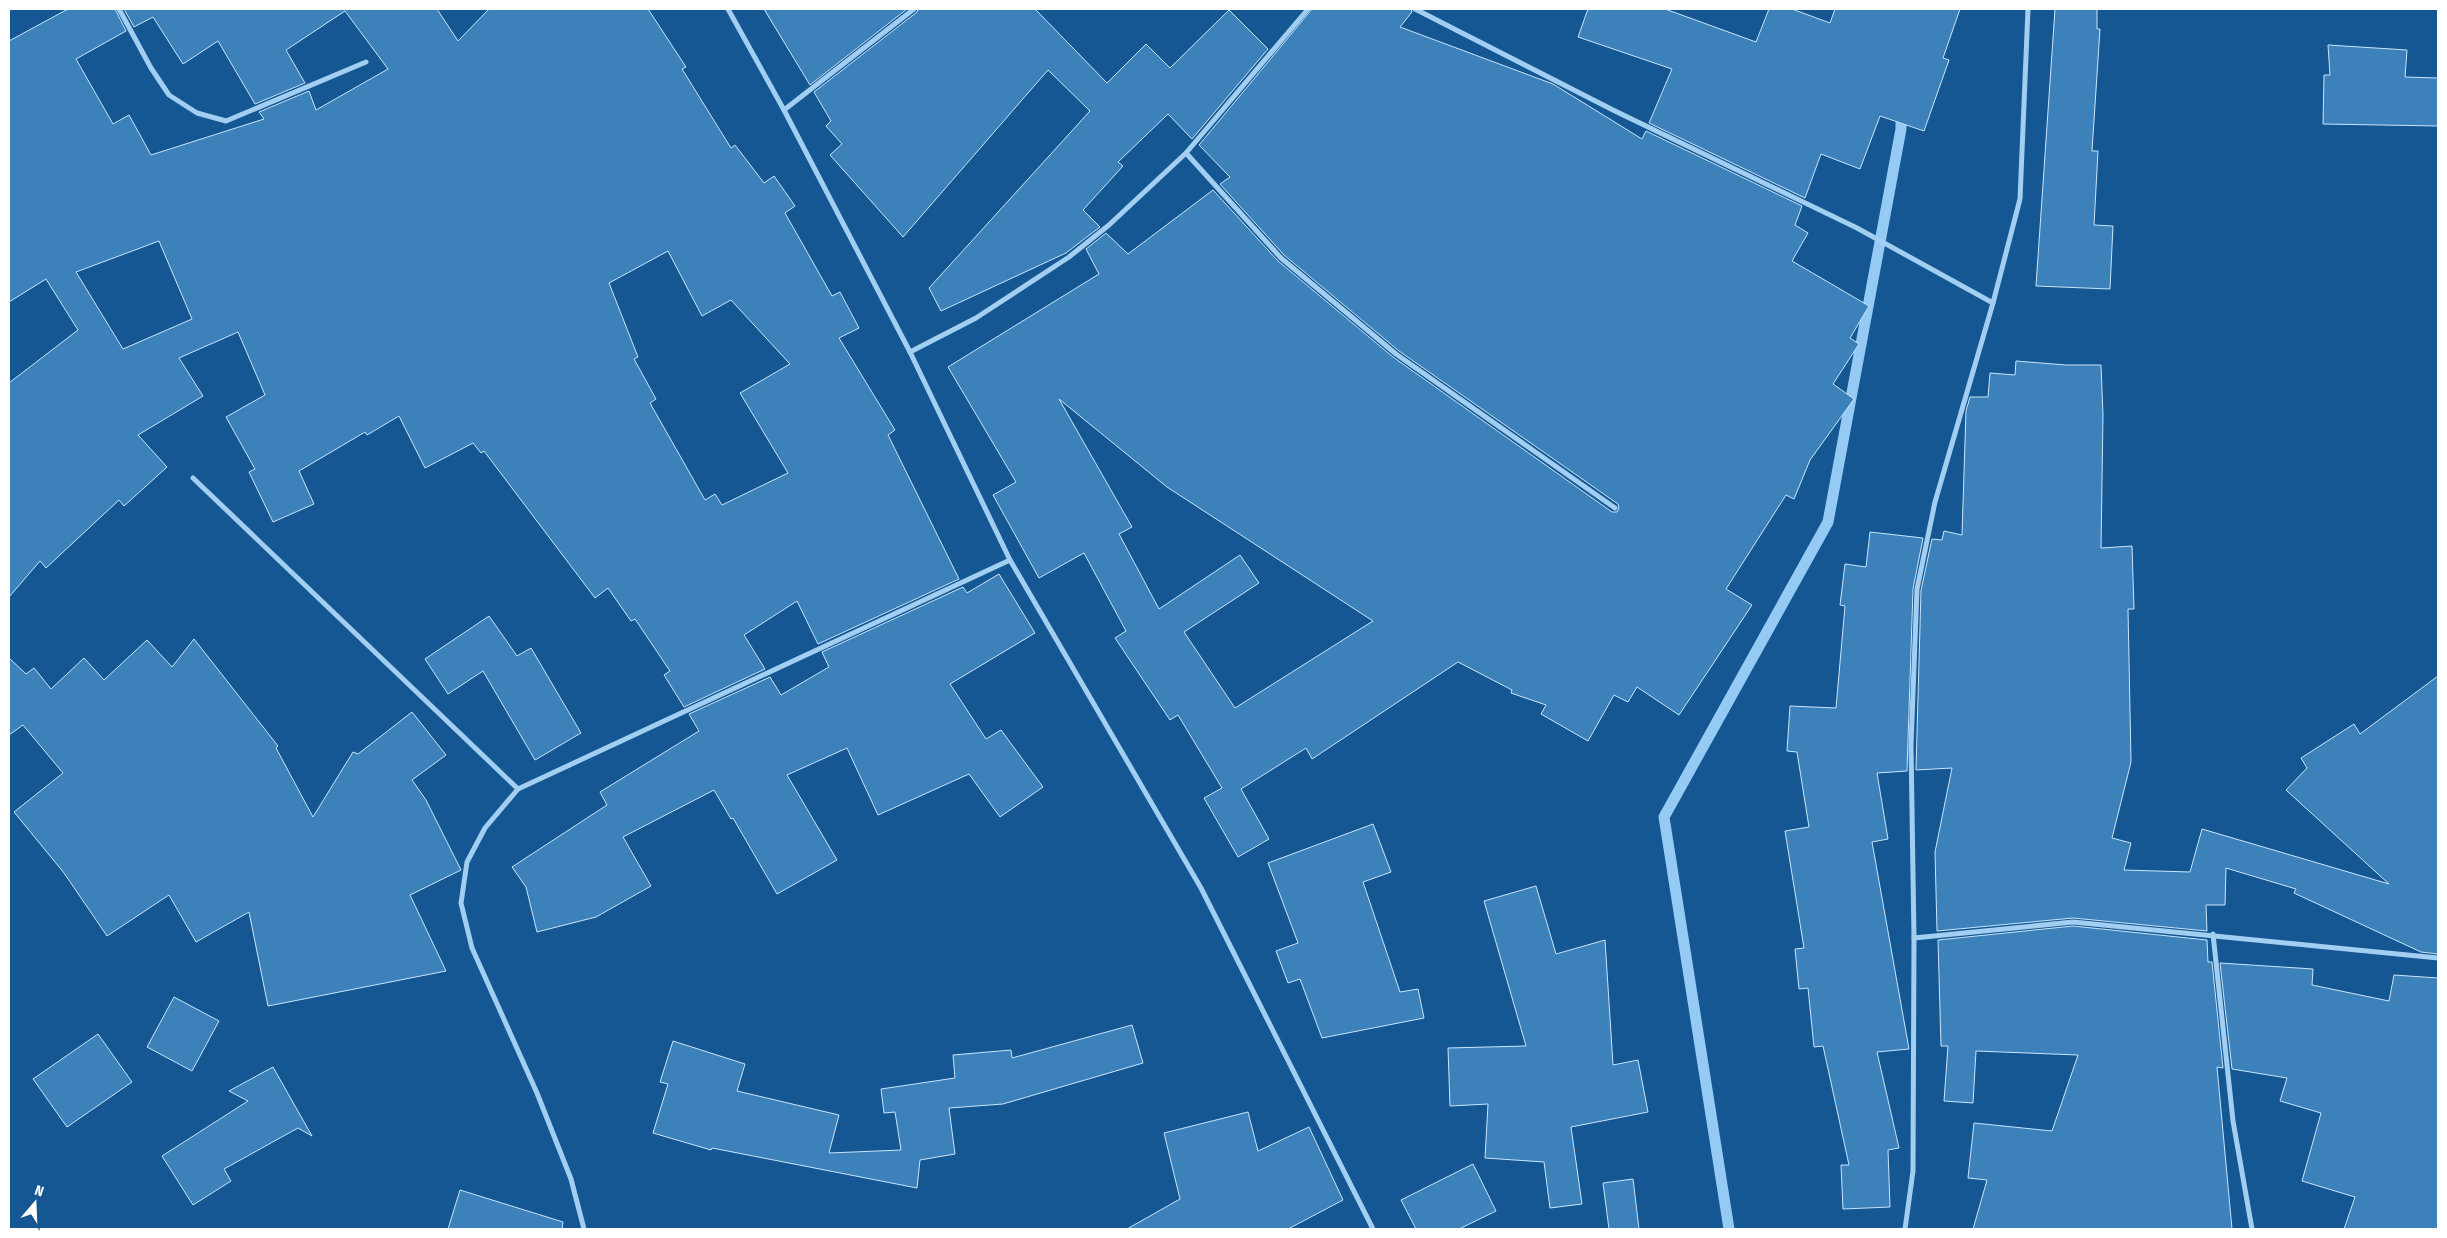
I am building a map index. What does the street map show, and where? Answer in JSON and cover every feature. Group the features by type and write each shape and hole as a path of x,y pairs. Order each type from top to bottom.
{"street":[{"path":"119,9 151,68 169,95 197,112 226,121 366,62"},
{"path":"728,9 784,110 910,352 1010,560 1201,888 1373,1229"},
{"path":"784,110 914,9"},
{"path":"910,352 976,318 1069,257 1109,225 1186,153 1308,9"},
{"path":"1416,9 1615,111 1856,228 1993,303"},
{"path":"1905,1229 1913,1171 1914,938 1911,745 1916,589 1936,502 1993,303 2020,199 2028,9"},
{"path":"1186,153 1281,258 1396,354 1615,508"},
{"path":"193,478 518,790"},
{"path":"584,1229 571,1179 537,1094 472,948 461,903 467,862 485,828 518,790 1010,560"},
{"path":"1914,938 2073,922 2213,934 2438,958"},
{"path":"2213,934 2233,1121 2252,1229"}],"building":[{"path":"68,9 115,9 126,31 76,59 113,124 129,115 151,155 264,119 259,112 309,91 316,110 388,69 345,11 286,50 305,83 255,104 218,41 183,64 153,17 134,27 124,9 437,9 458,41 489,9 648,9 686,67 682,69 731,148 735,145 764,183 774,176 795,206 785,213 832,296 840,292 859,328 839,338 895,430 888,435 959,579 818,644 797,601 744,635 765,669 684,707 664,675 670,671 635,619 631,621 608,588 595,598 484,451 481,453 473,443 425,468 399,416 367,435 365,432 299,471 314,504 273,522 249,472 255,469 226,417 265,395 238,332 179,358 203,396 138,435 167,467 124,506 119,500 46,568 40,561 9,597 9,383 78,330 46,279 9,302 9,41","holes":["159,241 192,319 123,349 76,272","668,251 702,316 731,300 790,364 740,393 788,473 722,505 715,494 705,500 650,403 656,399 634,359 638,357 609,283"]},
{"path":"764,9 907,9 810,85"},
{"path":"918,9 1035,9 1107,83 1146,44 1170,68 1229,10 1268,49 1192,139 1168,114 1118,162 1123,166 1083,210 1100,227 1066,253 941,311 929,288 1090,111 1048,70 903,237 830,155 842,144 826,126 831,121 814,92 917,12"},
{"path":"1312,9 1411,9 1412,12 1400,27 1553,84 1642,139 1646,131 1802,206 1795,225 1808,233 1792,261 1869,306 1850,338 1859,344 1833,384 1854,399 1810,460 1794,499 1786,495 1726,589 1752,605 1679,715 1637,687 1628,702 1614,695 1588,741 1541,714 1546,705 1511,693 1512,690 1458,662 1312,759 1306,748 1241,789 1269,839 1238,857 1204,798 1222,788 1178,715 1170,720 1115,638 1126,631 1084,553 1039,578 993,495 1016,482 948,367 1099,274 1086,249 1106,233 1128,254 1213,190 1278,261 1393,357 1612,512 1617,512 1619,508 1618,504 1399,351 1284,255 1220,184 1230,177 1199,145","holes":["1059,399 1167,487 1373,621 1235,708 1184,632 1259,583 1240,555 1159,609 1119,534 1132,527"]},
{"path":"1588,9 1665,9 1756,42 1769,9 1792,9 1830,23 1835,9 1960,9 1943,58 1949,60 1924,131 1880,116 1860,169 1821,154 1805,198 1649,123 1672,69 1578,37"},
{"path":"2055,9 2097,9 2097,29 2100,29 2092,151 2098,151 2094,225 2113,226 2110,289 2036,286"},
{"path":"2328,45 2407,50 2405,77 2438,78 2438,126 2323,124 2324,75 2330,75"},
{"path":"2016,361 2066,365 2101,365 2103,415 2101,548 2132,546 2134,609 2128,609 2131,762 2112,838 2131,843 2124,870 2190,872 2202,829 2389,884 2286,790 2307,768 2301,758 2354,724 2360,734 2438,676 2438,954 2421,952 2294,893 2296,889 2226,868 2225,905 2206,905 2207,931 2073,918 1937,931 1935,852 1952,768 1916,770 1921,590 1932,539 1942,540 1944,531 1962,535 1966,411 1970,397 1988,397 1990,373 2015,375"},
{"path":"1870,532 1923,538 1913,589 1907,771 1877,773 1888,839 1872,842 1909,1049 1877,1052 1899,1148 1888,1150 1890,1207 1843,1209 1841,1165 1849,1165 1823,1046 1814,1047 1808,988 1799,989 1795,949 1804,948 1785,831 1809,827 1797,752 1787,751 1790,706 1836,708 1845,606 1840,605 1845,564 1866,567"},
{"path":"999,574 1035,633 950,684 986,739 1001,730 1043,787 1000,817 969,774 878,815 847,748 787,775 837,860 777,894 733,818 731,819 714,790 623,837 651,886 596,917 537,932 526,887 512,867 607,805 600,792 699,731 689,714 770,677 781,695 829,667 822,652 963,587 967,593"},
{"path":"489,616 517,656 531,648 581,733 535,760 483,671 448,694 425,659"},
{"path":"194,639 278,746 276,748 313,817 353,752 358,754 412,712 446,755 412,780 426,800 461,870 410,895 446,971 268,1006 249,912 196,942 169,895 107,936 64,873 14,812 63,773 23,725 9,735 9,658 26,674 34,668 51,689 84,658 104,680 147,640 172,667"},
{"path":"1373,824 1391,872 1363,882 1400,992 1418,989 1424,1018 1322,1038 1300,979 1288,983 1276,951 1298,943 1268,863"},
{"path":"1536,886 1556,954 1605,940 1613,1065 1638,1060 1648,1112 1571,1127 1582,1204 1550,1208 1544,1162 1485,1158 1488,1104 1450,1106 1448,1048 1526,1046 1484,901"},
{"path":"2073,926 2207,940 2208,962 2212,962 2223,1068 2217,1067 2232,1229 1973,1229 1987,1180 1968,1178 1974,1123 2052,1131 2078,1055 1976,1051 1973,1103 1944,1101 1948,1046 1941,1046 1938,940"},
{"path":"2220,963 2313,969 2312,985 2389,1001 2394,975 2438,978 2438,1229 2344,1229 2355,1197 2302,1181 2321,1113 2280,1101 2287,1078 2232,1069"},
{"path":"174,997 219,1021 192,1071 147,1047"},
{"path":"1132,1025 1143,1063 1003,1104 949,1108 955,1154 920,1160 917,1188 712,1148 711,1150 653,1133 668,1084 660,1082 673,1041 745,1064 737,1091 839,1115 829,1153 901,1150 895,1112 884,1113 881,1089 955,1078 953,1055 1011,1050 1012,1058"},
{"path":"98,1034 132,1082 67,1127 33,1079"},
{"path":"273,1067 312,1136 298,1128 224,1169 231,1181 193,1205 162,1156 248,1101 229,1091"},
{"path":"1248,1112 1258,1151 1309,1127 1343,1200 1288,1229 1127,1229 1180,1199 1164,1133"},
{"path":"1473,1164 1496,1211 1459,1229 1416,1229 1401,1200"},
{"path":"1633,1179 1639,1229 1609,1229 1603,1183"},
{"path":"460,1190 563,1222 562,1229 448,1229"}],"waterway":[{"path":"1729,1229 1664,817 1828,522 1901,129 1901,108"}]}
